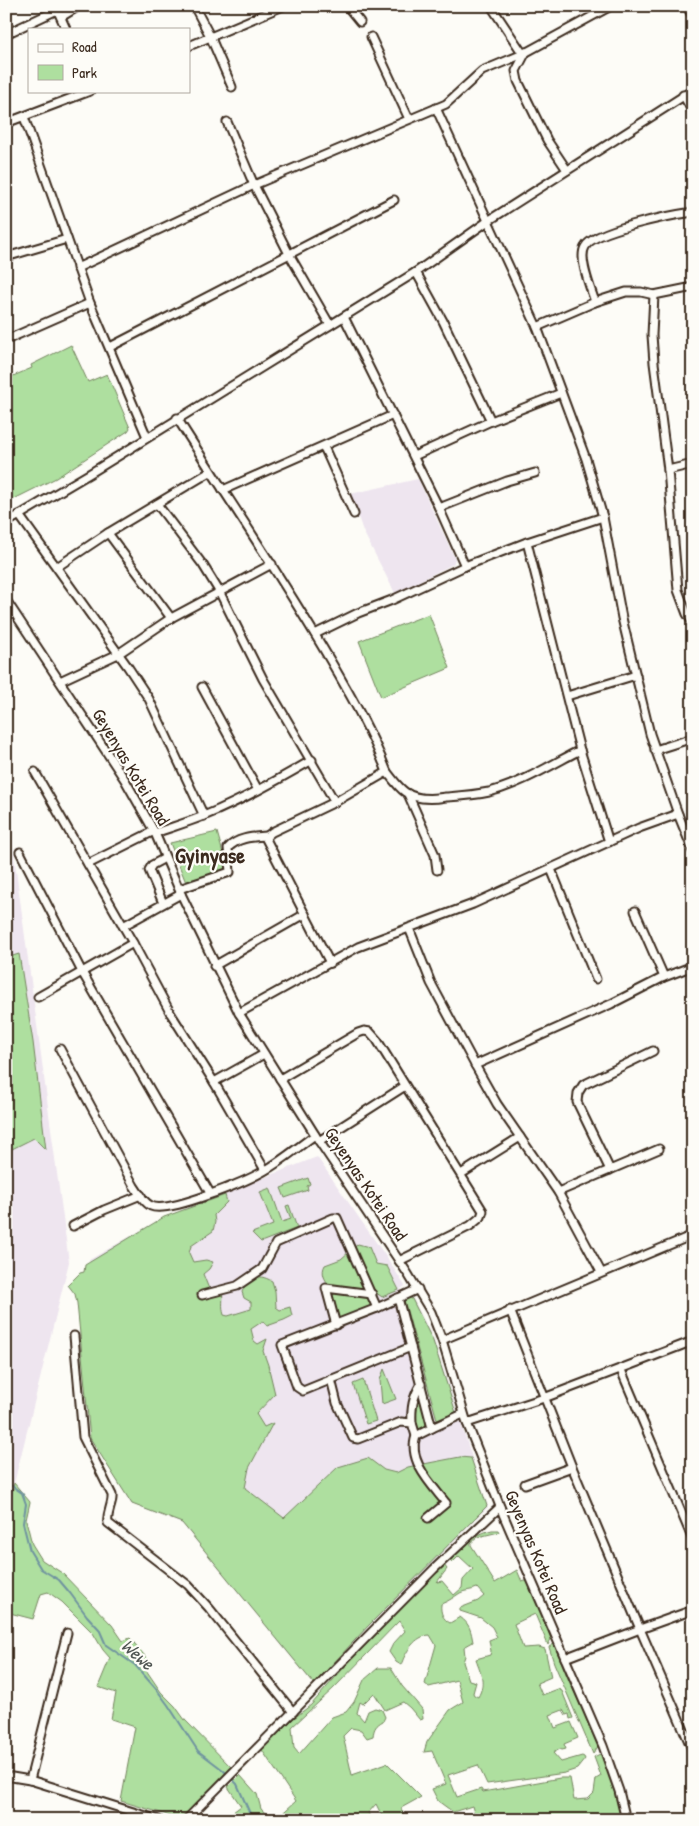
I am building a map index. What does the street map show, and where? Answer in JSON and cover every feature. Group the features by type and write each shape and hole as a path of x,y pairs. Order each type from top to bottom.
{"street":[{"path":"6,34 58,11 79,6"},
{"path":"194,6 210,36 232,87"},
{"path":"190,46 283,6"},
{"path":"347,6 360,22"},
{"path":"491,6 524,53"},
{"path":"77,268 254,185 436,108 450,100 482,71 524,53 611,6"},
{"path":"687,6 693,17"},
{"path":"58,11 66,28"},
{"path":"371,37 409,119"},
{"path":"524,53 516,71 518,81 548,140 567,170"},
{"path":"6,523 89,474 416,272 488,221 693,90"},
{"path":"6,123 87,92"},
{"path":"683,95 693,112"},
{"path":"436,108 537,328 586,459 603,516 622,618 655,750 693,852"},
{"path":"24,117 90,303 147,437"},
{"path":"227,122 254,185 288,254 330,325"},
{"path":"110,347 394,200"},
{"path":"595,302 583,262 584,248 589,241 608,233 658,218 693,212"},
{"path":"7,254 67,239"},
{"path":"416,272 443,321 491,422"},
{"path":"537,328 595,302 626,292 641,292 654,295 693,287"},
{"path":"654,295 652,334 654,363 668,470 678,590 686,614 693,623"},
{"path":"6,340 90,303"},
{"path":"344,317 414,456 465,566"},
{"path":"414,456 561,393"},
{"path":"223,490 393,415"},
{"path":"177,418 315,634 369,731 387,772 398,786 414,797 436,798 489,792 541,771 580,750"},
{"path":"324,447 354,514"},
{"path":"668,470 693,464"},
{"path":"57,567 108,533 210,472"},
{"path":"439,508 534,472"},
{"path":"157,504 203,565 219,591 263,679 335,802"},
{"path":"19,515 149,699 204,816"},
{"path":"315,634 465,566 603,516"},
{"path":"108,533 171,618"},
{"path":"527,542 580,750 609,842"},
{"path":"60,681 118,654 171,618 272,564"},
{"name":"Geyenyas Kotei Road","path":"6,600 125,780 154,832 214,966 239,1013 317,1138 418,1290 434,1319 442,1340 463,1414 500,1507 603,1746 619,1791 626,1820"},
{"path":"567,696 636,675"},
{"path":"202,687 258,790"},
{"path":"655,750 693,738"},
{"path":"88,864 154,832 204,816 258,790 312,760"},
{"path":"35,772 133,943 171,1014 214,1082 265,1170"},
{"path":"123,926 180,891 230,872 228,848 232,843 246,838 267,836 335,802 387,772"},
{"path":"408,794 433,850 437,870"},
{"path":"239,1013 358,947 473,904 639,828 678,814"},
{"path":"267,836 268,846 330,963"},
{"path":"20,852 82,972 210,1193"},
{"path":"163,903 149,870 152,865 166,858"},
{"path":"551,869 596,979"},
{"path":"635,912 664,977"},
{"path":"214,966 305,914"},
{"path":"409,928 431,983 475,1065 497,1104 558,1192 601,1272"},
{"path":"38,998 133,943"},
{"path":"475,1065 611,1004 664,977 693,966"},
{"path":"280,1079 364,1031 370,1032 376,1040 483,1211 481,1217 470,1226 399,1261"},
{"path":"60,1049 144,1201 152,1207 164,1208 182,1205 265,1170 405,1086"},
{"path":"610,1170 577,1102 578,1093 583,1085 653,1051"},
{"path":"214,1082 264,1054"},
{"path":"461,1174 520,1136"},
{"path":"558,1192 659,1149"},
{"path":"73,1226 104,1210 141,1195"},
{"path":"202,1295 237,1286 262,1269 276,1243 337,1218 377,1308"},
{"path":"442,1340 693,1235"},
{"path":"336,1325 326,1288 372,1294"},
{"path":"411,1347 308,1389 300,1390 297,1387 282,1346 418,1290"},
{"path":"398,1298 432,1428"},
{"path":"510,1310 572,1467 693,1751"},
{"path":"74,1336 84,1438 112,1495 113,1503 107,1518 108,1523 188,1585 209,1608 293,1712"},
{"path":"467,1423 544,1398 693,1341"},
{"path":"620,1370 693,1540"},
{"path":"331,1380 337,1403 353,1438 358,1439 401,1422 412,1423"},
{"path":"421,1384 411,1409 412,1423 416,1436 414,1452 418,1464 446,1503 428,1518"},
{"path":"416,1436 463,1414"},
{"path":"525,1484 572,1467"},
{"path":"186,1820 434,1569 500,1507"},
{"path":"565,1658 693,1610"},
{"path":"30,1780 67,1633"},
{"path":"6,1776 30,1780 159,1820"}],"shaded area":[{"path":"418,479 455,559 453,564 395,593 363,531 350,494"},
{"path":"6,796 69,1262 6,1516"},
{"path":"317,1157 405,1286 401,1289 404,1299 409,1296 412,1297 434,1340 488,1507 365,1630 314,1685 182,1524 131,1504 90,1438 77,1299 93,1294 89,1260 164,1217"}],"green space":[{"path":"71,345 88,382 107,374 130,428 56,478 6,503 6,379 32,368 31,365"},
{"path":"429,614 450,668 381,697 359,641"},
{"path":"217,832 228,871 187,885 170,843"},
{"path":"19,954 33,1042 46,1150 34,1138 10,1150 6,1147 6,958"},
{"path":"308,1178 310,1184 307,1186 308,1190 285,1198 281,1188"},
{"path":"270,1188 282,1222 291,1219 286,1206 289,1205 297,1228 261,1242 252,1233 273,1225 260,1192"},
{"path":"225,1195 227,1202 214,1215 213,1231 191,1246 189,1253 193,1262 206,1260 213,1262 203,1274 209,1289 222,1291 224,1315 228,1316 251,1309 251,1302 244,1298 242,1292 251,1279 262,1277 272,1281 276,1307 280,1310 290,1307 292,1316 267,1326 263,1321 251,1329 254,1341 258,1344 267,1339 263,1351 275,1394 256,1414 264,1427 273,1423 249,1468 245,1488 284,1518 338,1467 368,1458 384,1470 396,1473 408,1467 460,1457 471,1458 487,1506 369,1625 314,1684 182,1523 132,1504 90,1438 77,1303 75,1294 68,1285 80,1273 84,1272 85,1265 164,1217"},
{"path":"358,1244 369,1247 376,1264 387,1266 399,1290 382,1297 375,1292 330,1285 328,1283 323,1273 325,1265 341,1259"},
{"path":"332,1291 370,1297 372,1305 357,1315 338,1320 331,1294"},
{"path":"409,1297 412,1299 433,1341 457,1416 438,1423 404,1300"},
{"path":"384,1369 396,1399 382,1404 380,1380"},
{"path":"363,1380 376,1421 366,1424 353,1384"},
{"path":"419,1390 428,1421 422,1430 418,1431 412,1415"},
{"path":"14,1483 30,1502 26,1520 32,1544 42,1560 62,1573 112,1625 123,1641 130,1638 149,1661 144,1667 161,1692 175,1706 185,1720 232,1768 181,1819 121,1801 135,1727 111,1719 116,1693 98,1687 110,1658 93,1633 62,1602 48,1592 41,1594 33,1619 6,1612 6,1516"},
{"path":"498,1530 499,1532 478,1537 471,1545 495,1583 517,1570 522,1582 529,1580 551,1639 548,1645 535,1614 514,1624 523,1648 539,1647 545,1649 551,1677 537,1683 542,1695 558,1689 562,1691 573,1718 570,1719 569,1714 566,1715 563,1710 550,1715 555,1728 571,1722 578,1738 564,1744 566,1749 560,1749 553,1753 561,1762 582,1756 585,1759 577,1769 565,1773 487,1784 478,1765 448,1775 457,1797 481,1789 483,1792 560,1778 570,1778 574,1800 588,1799 594,1793 596,1779 601,1776 594,1757 602,1753 615,1786 624,1820 476,1820 472,1806 453,1812 438,1801 432,1789 446,1784 432,1751 424,1752 427,1742 450,1710 463,1702 457,1680 429,1687 425,1684 436,1645 430,1635 420,1638 412,1645 401,1665 396,1662 389,1652 393,1644 405,1631 399,1621 334,1688 292,1727 294,1748 299,1754 332,1717 346,1712 354,1702 364,1680 378,1668 391,1668 402,1686 422,1709 423,1719 420,1720 403,1702 385,1710 374,1693 363,1704 360,1702 357,1713 364,1721 368,1711 375,1708 382,1710 385,1717 376,1727 373,1736 367,1738 361,1730 351,1728 343,1736 352,1775 387,1763 421,1797 401,1808 405,1820 384,1820 376,1804 368,1813 372,1820 275,1820 296,1801 262,1750 294,1718 311,1705 348,1663 444,1565 447,1569 437,1582 442,1581 454,1595 462,1588 463,1580 473,1569 459,1556 452,1563 449,1560 469,1542 485,1532","holes":["477,1588 484,1596 478,1601 460,1608 460,1611 481,1618 492,1627 497,1637 489,1640 490,1655 476,1659 482,1683 478,1697 473,1693 476,1682 469,1680 463,1662 465,1656 464,1647 473,1642 470,1628 460,1617 450,1623 444,1618 441,1604 462,1592"]},
{"path":"554,1644 599,1745 593,1754 554,1663 549,1647"},
{"path":"240,1775 257,1794 261,1809 273,1820 233,1820 229,1815 241,1806 228,1787"}],"waterway":[{"name":"Wewe","path":"6,1482 22,1493 26,1504 23,1523 30,1551 41,1569 59,1580 99,1629 106,1645 135,1665 157,1690 198,1751 223,1770 237,1784 251,1816 255,1820"}],"district":[{"name":"Gyinyase","path":"210,855"}]}
